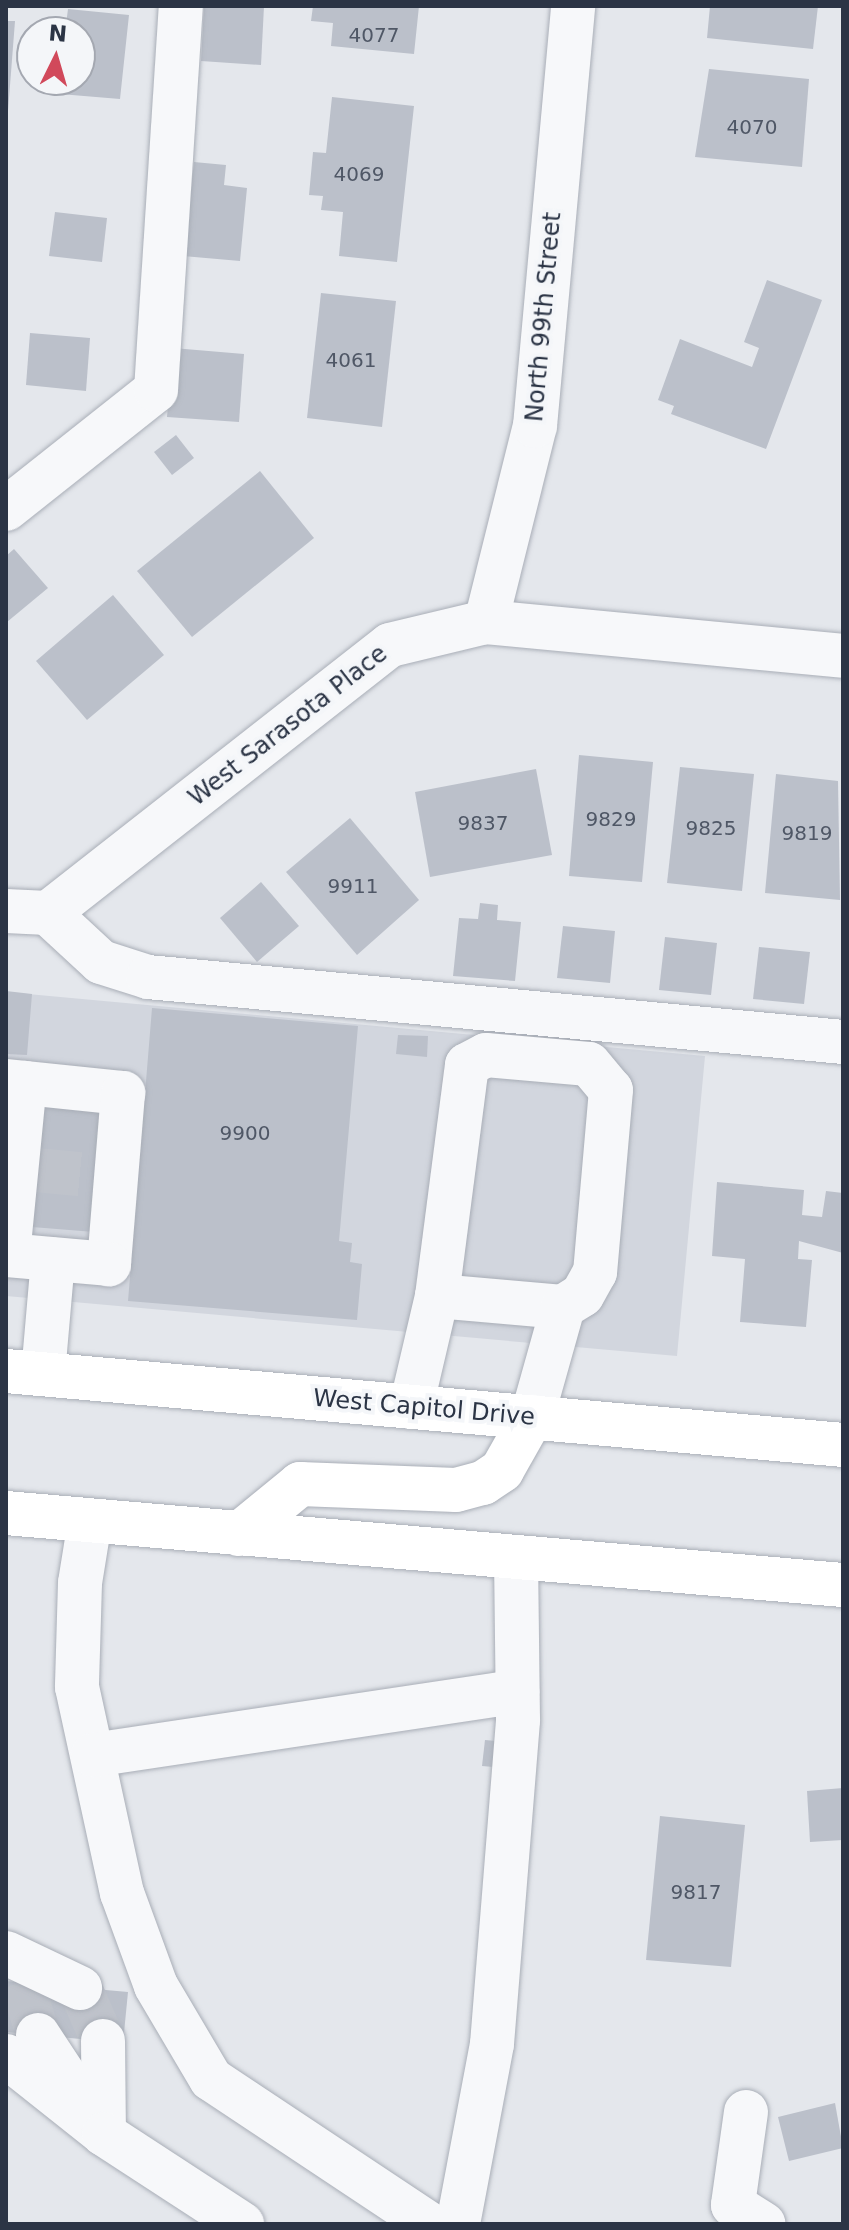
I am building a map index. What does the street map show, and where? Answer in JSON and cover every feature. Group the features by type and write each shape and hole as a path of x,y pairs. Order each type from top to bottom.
{"main road":[{"name":"West Capitol Drive","path":"25,1372 843,1445"},
{"path":"6,1402 122,1381"},
{"path":"239,1534 300,1484 456,1490 483,1483 502,1470 532,1417"},
{"path":"6,1513 843,1585"}],"street":[{"path":"6,509 156,390 181,6"},
{"name":"North 99th Street","path":"486,622 535,426 573,6"},
{"name":"West Sarasota Place","path":"27,912 390,645 486,622 843,656"},
{"path":"27,912 101,962 148,977 843,1042"},
{"path":"411,1407 437,1296 467,1065 486,1055 589,1064 611,1090 595,1272 582,1295 563,1307 437,1296"},
{"path":"15,1082 123,1093 107,1177 109,1264 7,1255 27,1169 15,1082"},
{"path":"25,1372 53,1259"},
{"path":"532,1417 563,1307"},
{"path":"90,1521 80,1583 77,1687 122,1893 156,1986 211,2079 429,2224"},
{"path":"458,2224 492,2044 517,1692 516,1557"},
{"path":"93,1755 517,1692"},
{"path":"45,2041 104,2134"},
{"path":"45,2041 104,2134 242,2224"},
{"path":"746,2112 733,2205 763,2224"}],"shaded area":[{"path":"6,992 705,1056 677,1356 6,1296"}],"building":[{"path":"204,6 264,6 261,65 201,61"},
{"path":"313,6 419,6 414,54 331,46 333,23 311,21"},
{"path":"710,6 818,6 813,49 707,38"},
{"path":"68,9 129,15 120,99 84,96 96,96 96,16 67,16"},
{"path":"6,21 15,21 8,111 6,111"},
{"path":"709,69 809,79 802,167 695,157"},
{"path":"332,97 414,106 397,262 339,256 343,212 321,210 323,196 309,195 313,152 326,153"},
{"path":"194,162 226,165 224,185 247,188 240,261 183,256"},
{"path":"55,212 107,218 102,262 49,256"},
{"path":"767,280 822,300 766,449 671,414 674,406 658,400 680,339 752,367 759,348 744,342"},
{"path":"321,293 396,301 382,427 307,418"},
{"path":"30,333 90,338 86,391 26,385"},
{"path":"173,348 244,354 239,422 167,417"},
{"path":"176,435 194,458 172,475 154,452"},
{"path":"260,471 314,538 192,637 137,571"},
{"path":"14,549 48,588 7,622 6,556"},
{"path":"113,595 164,655 87,720 36,661"},
{"path":"579,755 653,762 642,882 569,876"},
{"path":"680,767 754,774 742,891 667,883"},
{"path":"536,769 552,855 430,877 415,792"},
{"path":"776,774 838,781 840,900 765,893"},
{"path":"350,818 419,900 357,955 286,872"},
{"path":"261,882 299,926 257,962 220,918"},
{"path":"480,903 498,905 497,920 521,922 515,981 453,976 459,918 478,919"},
{"path":"563,926 615,931 610,983 557,978"},
{"path":"665,937 717,943 711,995 659,990"},
{"path":"759,947 810,952 804,1004 753,999"},
{"path":"6,991 32,994 27,1055 6,1054"},
{"path":"152,1008 358,1026 339,1241 352,1243 350,1262 362,1264 357,1320 128,1301"},
{"path":"398,1035 428,1036 427,1057 396,1054"},
{"path":"41,1105 103,1110 94,1232 32,1227"},
{"path":"717,1182 804,1190 802,1215 822,1217 826,1191 843,1193 843,1253 799,1241 798,1259 812,1260 806,1327 740,1322 745,1259 712,1256"},
{"path":"485,1740 508,1742 505,1768 482,1766"},
{"path":"843,1788 843,1840 810,1842 807,1791"},
{"path":"660,1816 745,1825 731,1967 646,1960"},
{"path":"6,1981 128,1992 123,2043 6,2032"},
{"path":"835,2103 843,2148 789,2161 778,2117"}],"tunnel":[{"path":"36,1170 98,1176"},
{"path":"22,1982 38,2035"},
{"path":"80,1988 103,2041"}]}
